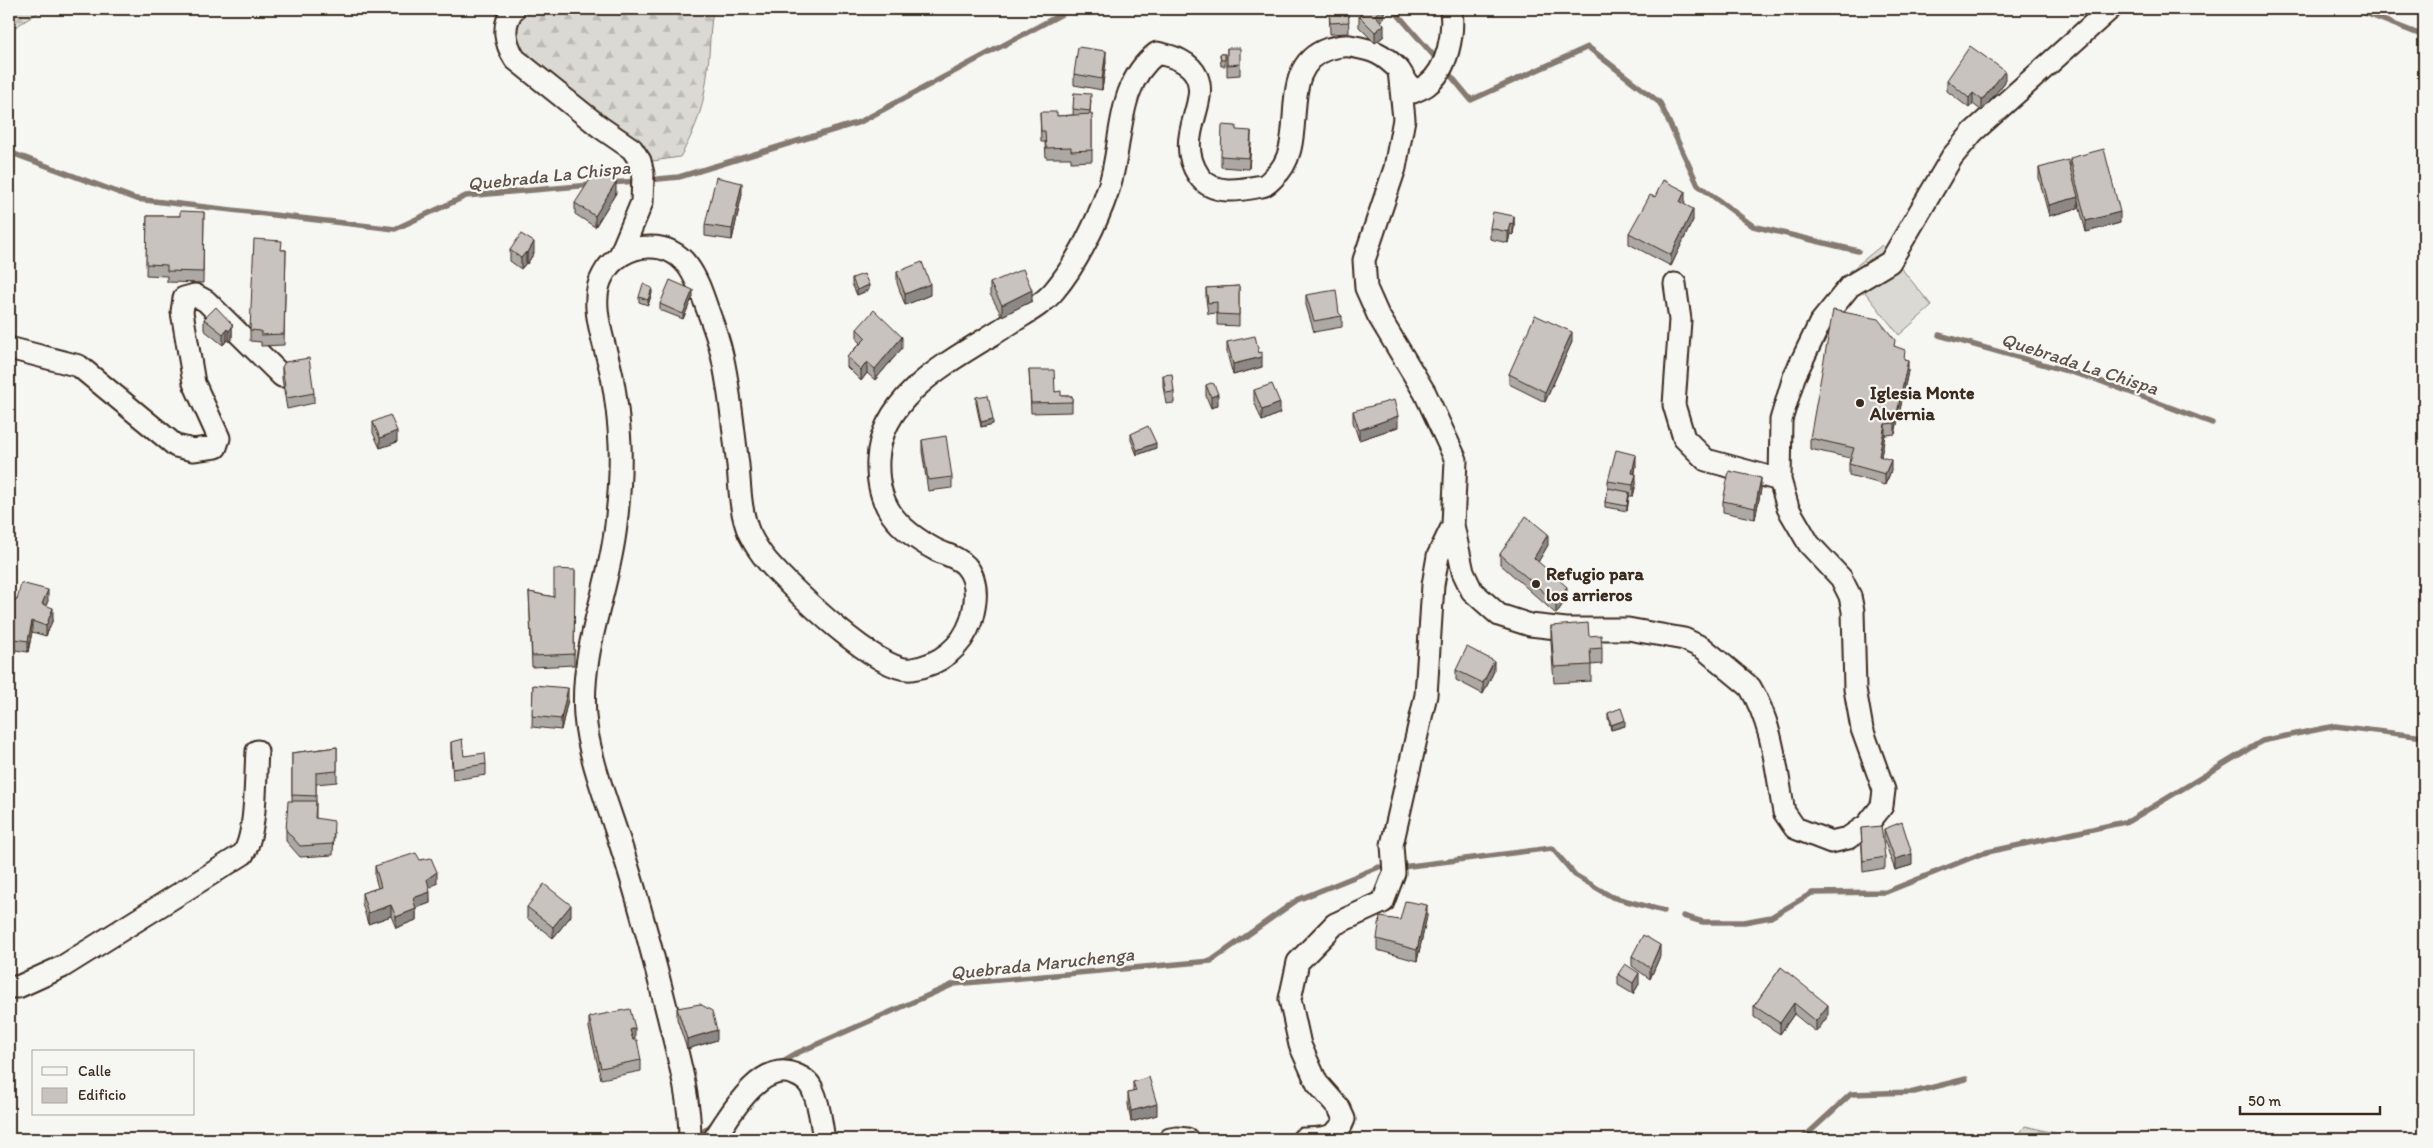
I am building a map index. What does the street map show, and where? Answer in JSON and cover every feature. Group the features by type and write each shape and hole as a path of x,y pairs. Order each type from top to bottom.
{"street":[{"path":"514,9 508,16 505,30 507,46 515,59 600,127 632,149 640,161 643,183 642,202 620,255 604,271 597,290 598,313 613,382 620,446 616,526 585,664 585,721 602,788 625,856 685,1081 690,1117 690,1139"},
{"path":"620,255 640,247 659,246 681,256 697,279 722,351 742,513 752,540 766,560 868,653 903,670 910,670 946,656 965,635 976,604 972,576 964,564 914,537 892,518 879,488 878,453 892,415 919,382 1009,325 1040,304 1055,290 1087,240 1110,186 1123,114 1135,77 1146,62 1157,53 1174,56 1182,60 1197,75 1199,84 1198,99 1188,146 1191,161 1201,180 1222,190 1265,185 1284,166 1292,140 1297,80 1306,63 1319,52 1341,45 1368,49 1384,55 1400,70 1412,92 1426,86 1443,66 1447,52 1451,9"},
{"path":"1400,70 1404,119 1395,168 1364,260 1366,288 1378,316 1425,393 1456,460 1453,525 1464,572 1472,591 1499,615 1530,625 1566,629 1628,629 1684,639 1703,648 1743,681 1755,695 1772,736 1784,812 1789,821 1795,828 1831,842 1848,838 1867,826 1882,806 1884,790 1862,729 1855,688 1850,596 1841,578 1809,544 1788,508 1780,480 1780,420 1794,377 1820,323 1850,286 1890,262 1952,157 1973,132 2110,9"},
{"path":"1675,284 1680,320 1674,405 1684,438 1706,460 1780,480"},
{"path":"9,348 79,366 176,446 193,450 216,447 219,438 194,383 182,312 184,298 195,295 206,301 282,376"},
{"path":"1303,1139 1332,1137 1341,1128 1344,1119 1339,1108 1317,1083 1300,1045 1290,999 1298,962 1335,924 1383,902 1388,894 1394,873 1392,845 1426,695 1432,585 1438,556 1453,525"},
{"path":"9,987 18,986 62,968 243,854 249,845 252,830 257,751"},
{"path":"714,1139 752,1086 768,1075 789,1072 802,1077 813,1090 824,1139"},
{"path":"1170,1139 1187,1139"}],"green space":[{"path":"9,9 44,9 9,31"},
{"path":"524,9 713,9 708,69 702,107 689,141 680,157 653,161 640,145 528,63 517,41 514,21"},
{"path":"1882,245 1932,306 1899,335 1849,272"},
{"path":"2025,1126 2080,1139 2016,1139"}],"building":[{"path":"1329,9 1348,9 1349,22 1330,23"},
{"path":"1367,9 1382,9 1375,15 1384,25 1375,32 1359,16"},
{"path":"1970,46 2005,71 1982,100 1973,93 1969,98 1947,80"},
{"path":"1078,47 1106,51 1102,79 1074,74"},
{"path":"1227,48 1240,48 1240,64 1227,65"},
{"path":"1220,54 1225,54 1225,60 1221,60"},
{"path":"1074,93 1091,94 1090,111 1073,109"},
{"path":"1040,112 1057,112 1057,116 1092,114 1092,150 1071,151 1071,147 1046,148 1045,131 1041,131"},
{"path":"1222,125 1236,126 1236,130 1251,131 1249,158 1221,156"},
{"path":"2104,149 2120,212 2086,221 2070,158"},
{"path":"2068,160 2078,197 2049,205 2039,168"},
{"path":"596,170 616,182 595,216 575,203"},
{"path":"716,177 742,183 732,229 705,225"},
{"path":"1663,180 1685,191 1680,202 1693,209 1671,255 1629,233 1650,195 1655,197"},
{"path":"180,211 204,212 203,272 167,271 167,265 146,264 147,216 180,216"},
{"path":"1493,212 1514,216 1513,224 1510,223 1508,232 1490,228"},
{"path":"521,234 534,242 527,254 526,252 521,258 510,250"},
{"path":"254,239 282,241 281,250 286,250 284,334 261,335 261,331 250,330"},
{"path":"922,262 930,284 905,294 897,272"},
{"path":"1023,269 1032,290 1002,305 990,283"},
{"path":"864,274 869,285 857,290 852,278"},
{"path":"670,280 693,290 683,314 660,304"},
{"path":"643,284 652,288 648,300 639,297"},
{"path":"1239,286 1239,315 1217,314 1217,302 1208,303 1206,288"},
{"path":"1336,290 1339,313 1342,316 1314,321 1306,295"},
{"path":"216,307 232,324 229,331 227,329 223,334 204,319"},
{"path":"874,310 902,337 875,369 867,362 861,370 847,357 866,338 857,329"},
{"name":"Iglesia Monte Alvernia","path":"1833,310 1878,319 1895,340 1894,346 1905,350 1904,359 1908,360 1895,423 1885,424 1879,456 1891,460 1885,474 1849,464 1854,448 1810,438"},
{"path":"1535,315 1572,332 1545,392 1509,374"},
{"path":"1255,336 1259,353 1262,352 1262,357 1233,364 1227,342"},
{"path":"309,358 314,393 287,398 282,367 285,362"},
{"path":"1029,370 1054,370 1055,392 1061,391 1061,396 1072,396 1072,402 1031,403"},
{"path":"1172,374 1174,392 1166,393 1163,375"},
{"path":"1214,384 1218,394 1211,397 1206,385"},
{"path":"1272,384 1280,403 1262,410 1254,390"},
{"path":"988,395 993,419 981,422 976,397"},
{"path":"1394,400 1398,416 1359,430 1353,411"},
{"path":"390,415 397,431 380,438 373,422"},
{"path":"1148,426 1156,443 1137,450 1131,434"},
{"path":"946,436 952,477 928,480 922,440"},
{"path":"1616,450 1636,455 1632,473 1636,474 1633,485 1608,481"},
{"path":"1729,471 1761,478 1755,508 1723,501"},
{"path":"1608,488 1629,492 1627,506 1605,502"},
{"name":"Refugio para los arrieros","path":"1526,516 1548,534 1534,558 1567,587 1556,603 1500,554"},
{"path":"554,569 575,570 574,654 532,656 529,592 554,597"},
{"path":"21,583 48,590 42,604 53,608 46,626 32,621 28,641 9,638 9,599 17,600"},
{"path":"1588,623 1589,636 1601,635 1602,648 1590,649 1591,665 1554,667 1551,626"},
{"path":"1467,647 1494,661 1483,683 1456,670"},
{"path":"533,685 568,688 561,719 532,716"},
{"path":"1621,708 1625,720 1611,725 1608,713"},
{"path":"462,739 464,756 485,753 486,764 453,769 451,742"},
{"path":"337,747 337,771 316,773 316,796 292,795 292,753"},
{"path":"288,801 316,801 315,818 334,821 333,844 300,846 286,830"},
{"path":"1902,822 1912,854 1895,859 1884,829"},
{"path":"1881,826 1885,857 1863,861 1861,828"},
{"path":"416,853 420,860 431,858 437,872 427,879 430,892 413,898 416,909 396,917 391,905 368,913 362,893 381,887 375,866"},
{"path":"544,884 571,905 553,927 527,907"},
{"path":"1405,901 1427,905 1417,950 1377,939 1380,917 1400,920"},
{"path":"1643,935 1660,945 1650,968 1632,956"},
{"path":"1625,964 1639,973 1633,983 1618,974"},
{"path":"1781,967 1828,1005 1816,1021 1794,1003 1780,1023 1754,1006"},
{"path":"700,1004 712,1011 717,1030 687,1039 677,1008"},
{"path":"630,1009 635,1028 630,1030 633,1040 637,1040 641,1060 601,1068 589,1017"},
{"path":"1149,1077 1157,1104 1131,1111 1128,1093 1136,1091 1133,1082"}],"waterway":[{"name":"Quebrada La Chispa","path":"648,180 679,177 860,122 1071,9"},
{"name":"Quebrada La Chispa","path":"1393,9 1440,63"},
{"path":"2355,9 2424,36"},
{"name":"Quebrada La Chispa","path":"1446,70 1471,100 1588,47 1660,103 1698,185 1753,226 1858,251"},
{"name":"Quebrada La Chispa","path":"9,152 136,199 395,229 466,196 591,185"},
{"name":"Quebrada La Chispa","path":"608,183 639,181"},
{"name":"Quebrada La Chispa","path":"1939,335 2092,378 2212,423"},
{"name":"Quebrada Maruchenga","path":"1683,916 1703,922 1744,922 1771,917 1812,893 1886,892 1983,853 2129,821 2262,741 2335,726 2424,737"},
{"name":"Quebrada Maruchenga","path":"1402,867 1552,848 1575,875 1612,897 1664,911"},
{"name":"Quebrada Maruchenga","path":"778,1064 797,1053 954,984 1211,961 1297,900 1379,867"},
{"path":"1802,1139 1851,1094 1914,1092 1966,1079"},
{"name":"Quebrada Maruchenga","path":"698,1136 715,1122"}],"place":[{"name":"Iglesia Monte Alvernia","path":"1860,403"},
{"name":"Refugio para los arrieros","path":"1536,584"}]}
